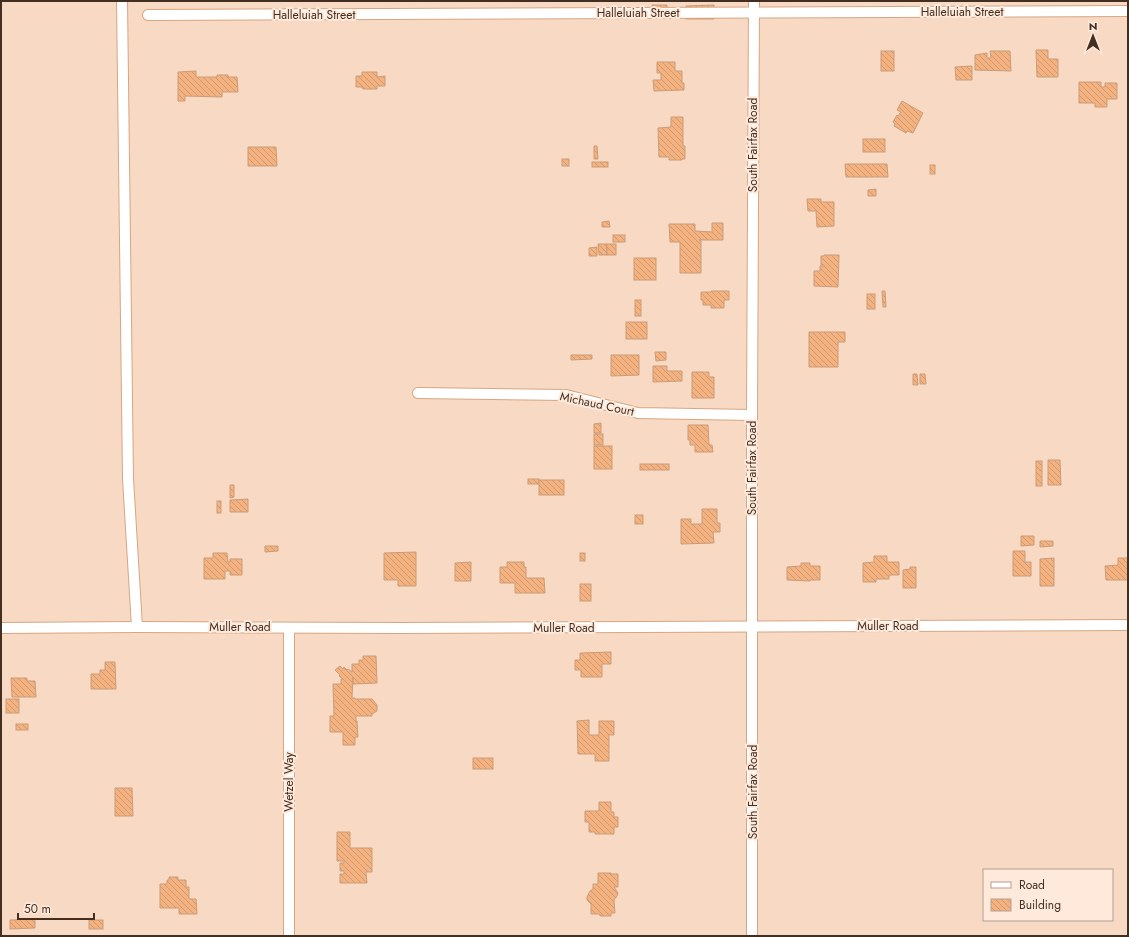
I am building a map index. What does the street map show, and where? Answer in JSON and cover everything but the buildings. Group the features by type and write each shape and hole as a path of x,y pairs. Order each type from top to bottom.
{"street":[{"path":"122,1 128,480 137,626"},
{"name":"South Fairfax Road","path":"752,936 754,1"},
{"path":"1064,1 1064,12"},
{"name":"Halleluiah Street","path":"148,15 1128,12"},
{"name":"Michaud Court","path":"418,393 566,395 638,413 752,416"},
{"name":"Muller Road","path":"1,628 137,626 289,628 1128,625"},
{"name":"Wetzel Way","path":"288,936 289,628"}]}
